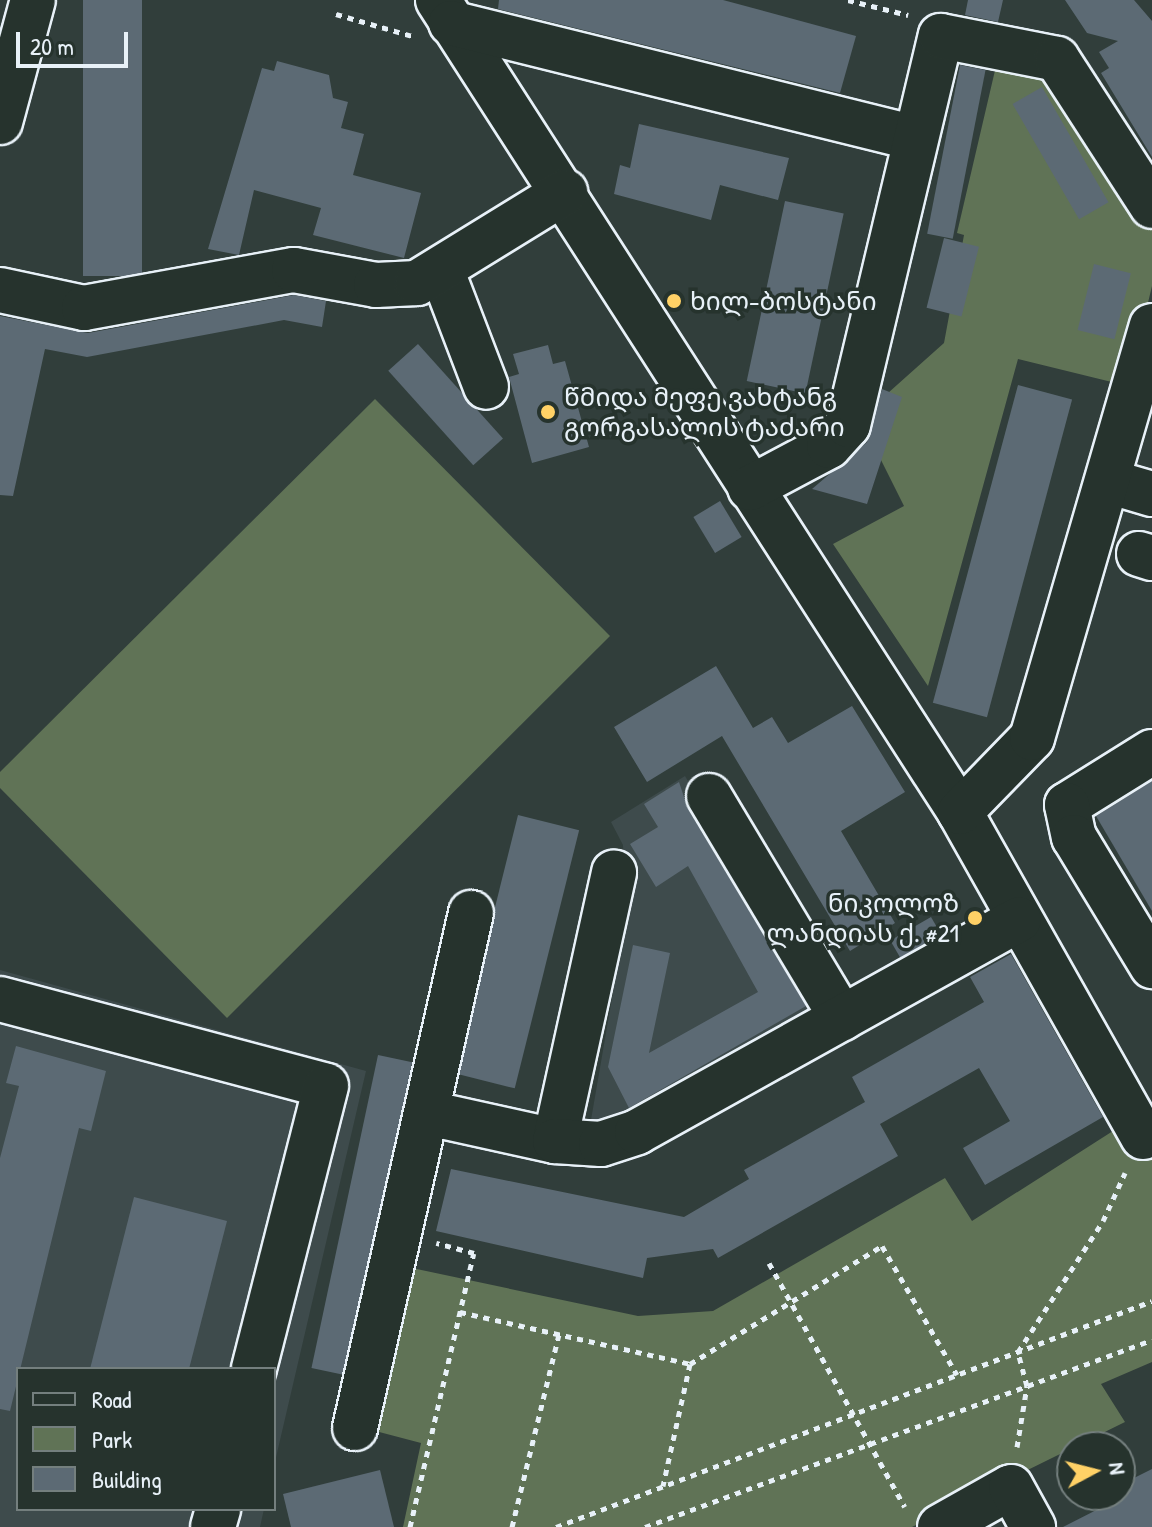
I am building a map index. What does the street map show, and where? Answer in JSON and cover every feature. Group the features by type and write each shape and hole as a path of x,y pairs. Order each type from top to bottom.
{"street":[{"path":"0,122 33,0"},
{"path":"454,26 913,137"},
{"path":"454,26 565,192 750,488 960,812 1139,1131"},
{"path":"750,488 829,446 848,425 913,137 941,36 1057,59 1152,206"},
{"path":"0,290 84,308 281,272 397,287 441,269 565,192"},
{"path":"441,269 486,387"},
{"path":"960,812 1032,738 1132,488 1152,326"},
{"path":"1152,752 1067,805 1074,837 1152,966"},
{"path":"709,796 842,1018"},
{"path":"555,1141 614,872"},
{"path":"355,1428 471,913"},
{"path":"428,1113 555,1141 601,1144 637,1132 1019,919"},
{"path":"0,999 326,1086 255,1367"},
{"path":"925,1520 1011,1487 1033,1527"}],"path":[{"path":"848,0 925,19 941,36"},
{"path":"336,14 454,26"},
{"path":"1011,1487 1027,1386 1018,1352 1103,1221 1126,1172 1139,1131"},
{"path":"400,1234 474,1253 410,1527"},
{"path":"460,1312 690,1364 882,1246 957,1375"},
{"path":"769,1263 870,1444 925,1520"},
{"path":"556,1527 1152,1301"},
{"path":"512,1527 559,1334"},
{"path":"645,1527 1152,1340"},
{"path":"662,1487 690,1364"}],"shaded area":[{"path":"685,776 823,1009 618,1123 591,1120 626,917 623,845 611,822"},
{"path":"0,970 366,1071 276,1457 276,1367 16,1367 16,1511 264,1511 260,1527 0,1527"}],"green space":[{"path":"1000,49 1053,66 1152,227 1152,286 1128,386 1018,359 928,686 833,544 904,506 860,418 944,343 964,235 957,233"},
{"path":"375,399 610,636 227,1018 0,788 0,772"},
{"path":"1152,1106 1152,1362 1101,1384 1125,1422 1107,1431 1056,1431 1056,1456 912,1527 403,1527 421,1443 364,1428 412,1268 638,1316 713,1311 945,1178 972,1221"}],"building":[{"path":"83,0 142,0 142,276 83,276"},
{"path":"499,0 723,0 856,36 840,93 498,9"},
{"path":"968,0 1003,0 998,22 965,15"},
{"path":"1065,0 1134,0 1152,21 1152,157 1101,73 1109,68 1099,52 1118,41 1087,33"},
{"path":"277,61 329,75 333,98 348,102 341,128 364,134 353,175 421,193 404,258 313,235 321,208 254,190 239,255 208,249 262,68 274,71"},
{"path":"960,65 986,70 953,239 927,234"},
{"path":"1042,87 1108,202 1079,219 1013,104"},
{"path":"639,124 789,158 778,200 720,185 711,220 614,194 620,165 630,168"},
{"path":"785,201 844,213 805,393 747,381"},
{"path":"944,238 979,247 962,317 927,308"},
{"path":"1094,264 1131,273 1114,339 1078,330"},
{"path":"294,295 326,301 322,327 284,320 87,357 45,349 13,496 0,495 0,316 88,333"},
{"path":"418,344 503,438 473,465 388,371"},
{"name":"წმიდა მეფე ვახტანგ გორგასალის ტაძარი","path":"548,345 553,364 565,361 589,447 532,463 509,377 519,374 513,354"},
{"path":"1018,385 1072,399 987,717 933,703"},
{"path":"882,389 902,397 867,504 812,489 867,442"},
{"path":"720,501 742,537 715,553 693,517"},
{"path":"716,666 753,728 772,717 788,743 852,706 905,792 841,831 895,923 850,951 722,736 647,782 614,727"},
{"path":"1152,781 1152,911 1096,816"},
{"path":"679,782 688,809 806,1006 629,1108 608,1067 633,945 670,953 649,1053 758,992 688,866 656,887 630,844 658,827 644,804"},
{"path":"518,815 579,830 515,1088 454,1073"},
{"path":"931,917 941,934 900,958 890,940"},
{"path":"1011,954 1103,1117 985,1185 963,1148 1010,1121 979,1068 880,1124 898,1156 718,1258 713,1249 647,1258 643,1278 436,1231 451,1169 684,1217 749,1179 744,1170 865,1102 852,1077 984,1002 970,977"},
{"path":"16,1046 106,1071 91,1131 79,1128 21,1367 16,1367 16,1386 10,1411 0,1409 0,1158 19,1086 6,1083"},
{"path":"378,1055 412,1062 346,1375 311,1368"},
{"path":"134,1197 227,1221 190,1367 91,1367"},
{"path":"1152,1469 1152,1527 1063,1527 1094,1511 1136,1511 1136,1477"},
{"path":"380,1470 394,1527 291,1527 283,1494"}],"place":[{"name":"ხილ-ბოსტანი","path":"674,301"},
{"name":"წმიდა მეფე ვახტანგ გორგასალის ტაძარი","path":"548,412"},
{"name":"ნიკოლოზ ლანდიას ქ. #21","path":"975,918"}]}
